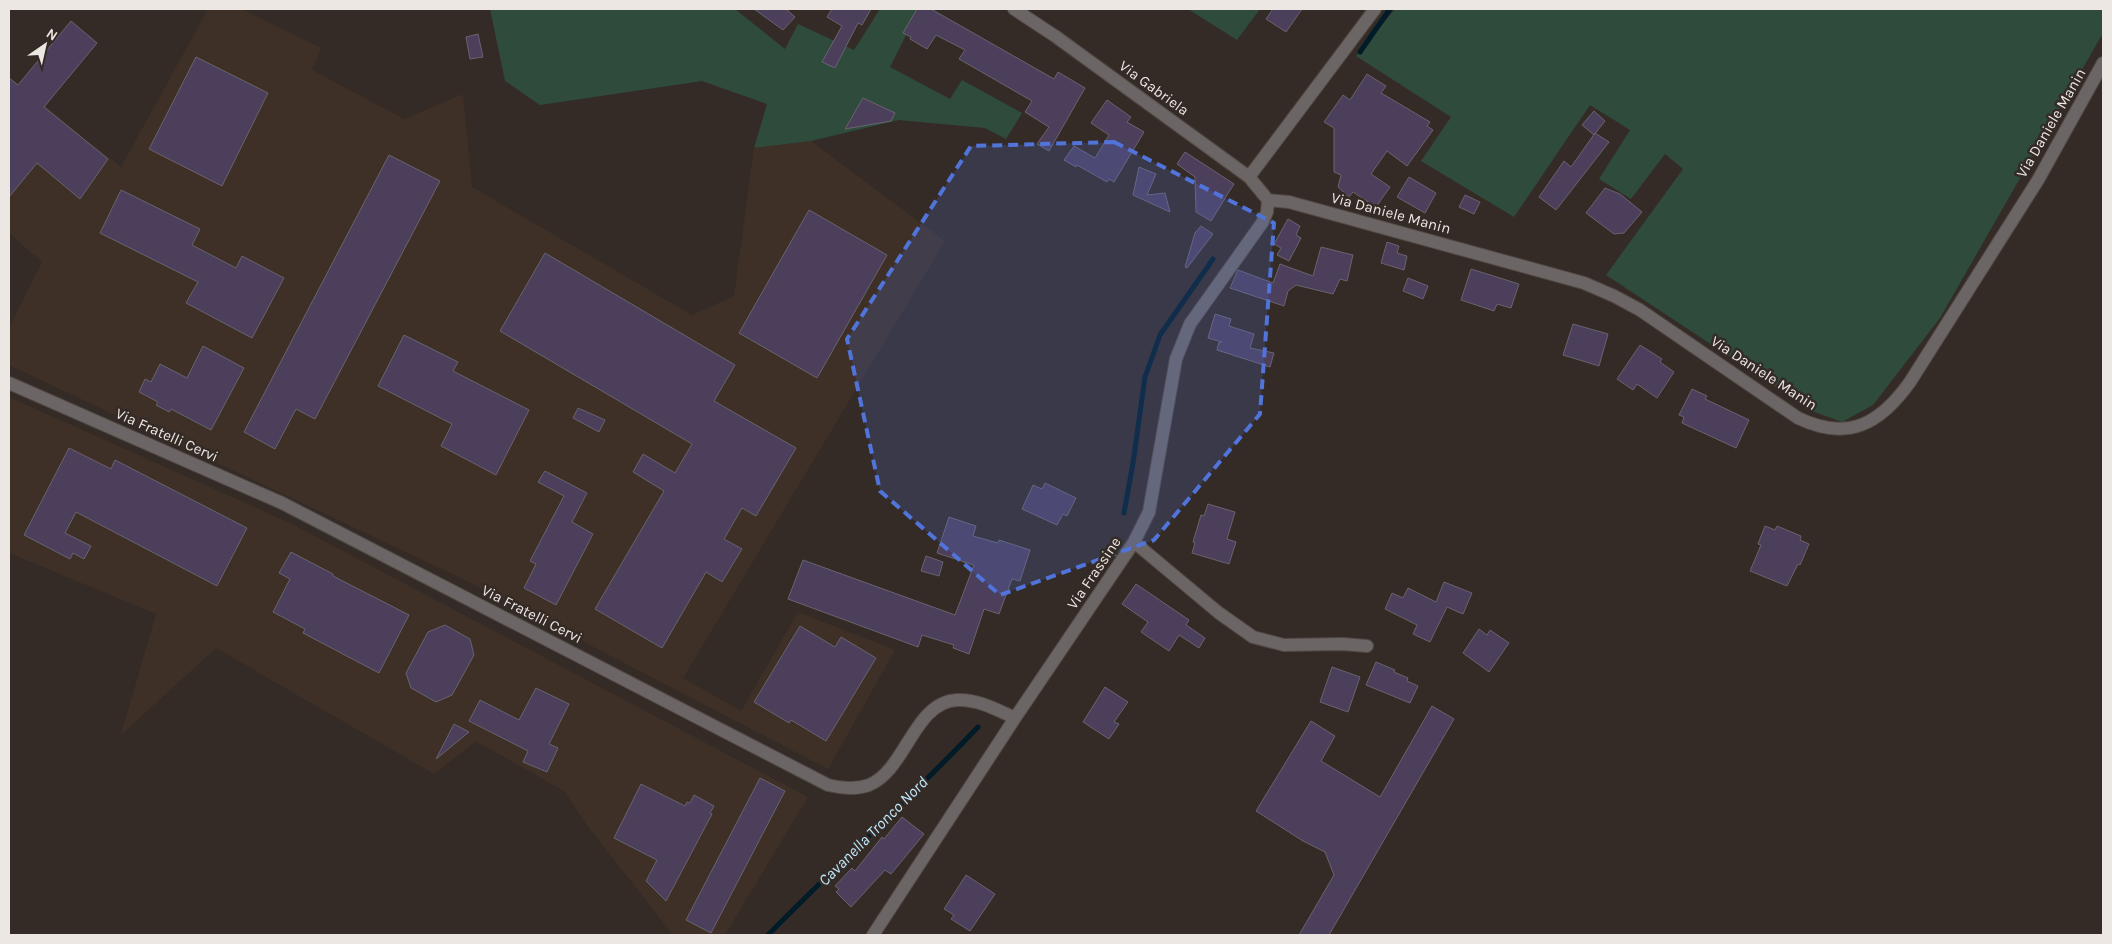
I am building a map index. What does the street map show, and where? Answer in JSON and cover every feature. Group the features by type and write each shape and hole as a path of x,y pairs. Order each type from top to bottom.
{"street":[{"name":"Via Gabriela","path":"1014,9 1055,36 1248,177 1268,200"},
{"path":"1248,177 1375,9"},
{"name":"Via Daniele Manin","path":"1268,200 1289,202 1584,283 1640,310 1798,418 1822,428 1863,425 1881,416 1895,403 1910,382 2038,180 2103,63"},
{"name":"Via Frassine","path":"873,935 1015,718 1134,542 1149,512 1179,350 1190,324 1262,223 1267,212 1268,200"},
{"name":"Via Fratelli Cervi","path":"9,383 282,503 828,785 845,789 871,784 894,763 934,708 944,703 957,700 979,702 1015,718"},
{"path":"1134,542 1219,613 1253,637 1284,646 1343,644 1367,646"}],"highlighted area":[{"path":"1114,142 1274,223 1260,414 1154,540 1000,595 880,491 847,339 971,146"}],"shaded area":[{"path":"208,9 242,9 321,48 312,70 404,119 463,94 472,187 692,315 734,296 754,148 811,141 945,241 683,678 741,711 798,612 895,650 828,769 461,578 9,365 9,328 42,262 9,233 9,77 121,167"},
{"path":"9,397 290,523 808,797 725,935 673,935 589,828 564,791 476,741 434,774 216,648 121,735 156,614 9,553"}],"green space":[{"path":"490,9 735,9 785,49 798,24 854,50 880,9 919,9 890,67 950,99 962,80 1022,113 1006,139 985,128 899,120 811,141 754,148 767,104 702,81 540,105 505,81"},
{"path":"1188,9 1260,9 1237,40"},
{"path":"1395,9 2103,9 2103,33 1940,318 1873,405 1842,422 1812,411 1606,275 1683,169 1665,154 1631,199 1599,179 1630,130 1590,105 1514,217 1421,161 1451,117 1356,56"}],"building":[{"path":"754,9 786,9 795,17 783,30"},
{"path":"832,9 871,9 862,25 858,23 835,68 822,62 842,26 827,17"},
{"path":"917,9 931,9 1054,79 1058,72 1085,88 1049,151 1037,144 1049,127 1025,112 1032,101 959,59 965,50 936,35 927,49 903,33"},
{"path":"1273,9 1302,9 1286,32 1266,19"},
{"path":"71,21 97,43 44,107 108,159 80,199 37,163 9,197 9,78 18,85"},
{"path":"478,34 483,57 470,59 466,37"},
{"path":"196,57 268,93 222,186 149,149"},
{"path":"1367,74 1386,86 1381,93 1430,122 1427,126 1433,130 1407,166 1387,151 1371,174 1390,187 1376,207 1353,192 1349,197 1338,187 1341,175 1334,172 1334,128 1324,122 1343,95 1350,100"},
{"path":"863,98 895,113 891,121 845,129"},
{"path":"1107,100 1131,117 1127,122 1144,132 1114,182 1109,179 1107,182 1064,160 1074,146 1095,158 1109,135 1091,123"},
{"path":"1594,111 1605,121 1594,135 1582,125"},
{"path":"1595,133 1609,142 1556,210 1539,197 1564,161 1571,167"},
{"path":"1185,152 1234,184 1211,221 1196,212 1195,177 1177,164"},
{"path":"389,155 440,181 315,419 296,409 275,449 244,432"},
{"path":"1139,167 1156,174 1147,195 1165,193 1170,212 1133,195"},
{"path":"1409,177 1436,193 1425,213 1397,197"},
{"path":"1605,188 1620,194 1642,212 1624,233 1614,234 1586,213"},
{"path":"121,190 200,229 192,245 236,268 242,256 284,278 252,338 186,303 198,282 100,233"},
{"path":"1465,195 1480,202 1474,214 1459,207"},
{"path":"809,210 887,255 817,378 739,333"},
{"path":"1288,219 1300,226 1296,235 1301,238 1289,261 1277,255 1281,248 1274,244"},
{"path":"1201,226 1213,234 1187,268 1185,267 1195,233"},
{"path":"1387,242 1399,246 1397,253 1407,256 1404,270 1381,263"},
{"path":"1321,247 1353,255 1347,281 1340,279 1333,294 1296,285 1288,291 1284,306 1230,288 1238,270 1273,283 1280,264 1313,276"},
{"path":"545,253 735,365 714,401 796,448 756,516 742,508 724,539 742,549 722,582 706,572 662,648 595,609 664,491 633,472 643,454 675,473 692,444 500,331"},
{"path":"1471,269 1519,284 1511,308 1497,304 1494,311 1461,300"},
{"path":"1408,278 1428,286 1423,299 1403,291"},
{"path":"1215,314 1231,319 1229,326 1254,334 1250,348 1274,353 1270,367 1217,350 1219,342 1222,342 1208,338"},
{"path":"1573,324 1608,334 1599,366 1563,355"},
{"path":"404,335 458,362 453,371 529,410 496,475 441,446 452,424 378,386"},
{"path":"1640,345 1662,359 1660,362 1674,372 1657,398 1637,384 1633,390 1617,379"},
{"path":"203,346 244,368 211,430 171,409 169,412 156,405 158,402 139,392 145,379 151,382 160,364 187,378"},
{"path":"1692,389 1707,396 1705,399 1749,420 1736,448 1682,423 1684,417 1679,415"},
{"path":"578,408 605,420 599,432 573,418"},
{"path":"69,448 111,469 115,460 247,528 217,586 76,512 65,533 91,546 84,559 73,553 70,559 24,535"},
{"path":"545,471 587,493 572,522 593,534 556,605 524,588 536,564 530,561 564,496 538,482"},
{"path":"1045,483 1076,498 1067,516 1063,514 1057,525 1022,509 1033,485 1042,489"},
{"path":"1208,504 1235,512 1227,539 1236,542 1229,564 1192,553 1195,543 1193,542 1201,515 1204,516"},
{"path":"949,517 976,526 973,536 998,543 999,540 1030,550 1020,581 1012,579 999,614 984,609 969,654 953,648 954,645 922,635 918,647 788,599 803,560 955,615 974,565 937,553"},
{"path":"1765,526 1775,530 1777,526 1801,536 1800,540 1809,544 1800,565 1798,564 1787,586 1750,571 1761,545 1758,544"},
{"path":"291,552 409,615 379,673 303,633 305,629 273,612 290,579 279,573"},
{"path":"926,556 943,562 939,576 921,571"},
{"path":"1444,582 1472,593 1463,614 1447,607 1430,642 1413,634 1417,625 1385,609 1392,593 1403,598 1408,588 1436,602"},
{"path":"1136,584 1189,620 1186,625 1205,638 1199,648 1179,635 1169,651 1141,632 1148,622 1122,604"},
{"path":"445,625 470,639 474,655 452,695 436,702 411,688 406,673 428,632"},
{"path":"800,626 835,647 841,637 876,658 826,741 791,720 789,723 754,702"},
{"path":"1479,629 1487,635 1490,630 1509,643 1489,672 1463,653"},
{"path":"1376,662 1395,670 1394,672 1408,678 1407,681 1418,686 1410,703 1366,685"},
{"path":"1332,667 1360,677 1348,712 1320,702"},
{"path":"1105,687 1128,702 1114,722 1119,724 1109,739 1083,722"},
{"path":"536,688 569,704 549,744 558,748 547,772 523,762 528,751 469,721 480,700 519,720"},
{"path":"1432,706 1454,719 1329,935 1299,935 1334,875 1325,852 1303,841 1256,811 1311,721 1335,736 1321,761 1380,797"},
{"path":"454,724 469,732 436,759"},
{"path":"760,778 785,791 711,933 686,920"},
{"path":"641,784 685,806 687,802 690,803 694,795 714,806 710,813 712,814 666,901 646,881 657,860 614,838"},
{"path":"902,817 924,834 891,874 885,870 851,907 836,892 839,889 835,886 852,868 855,871 882,837 884,839"},
{"path":"966,875 995,894 970,931 951,919 954,915 944,909"}],"waterway":[{"name":"Cavanella Tronco Nord","path":"1360,52 1390,9"},
{"name":"Cavanella Tronco Nord","path":"1124,513 1145,377 1160,335 1213,259"},
{"name":"Cavanella Tronco Nord","path":"768,935 978,727"}]}
